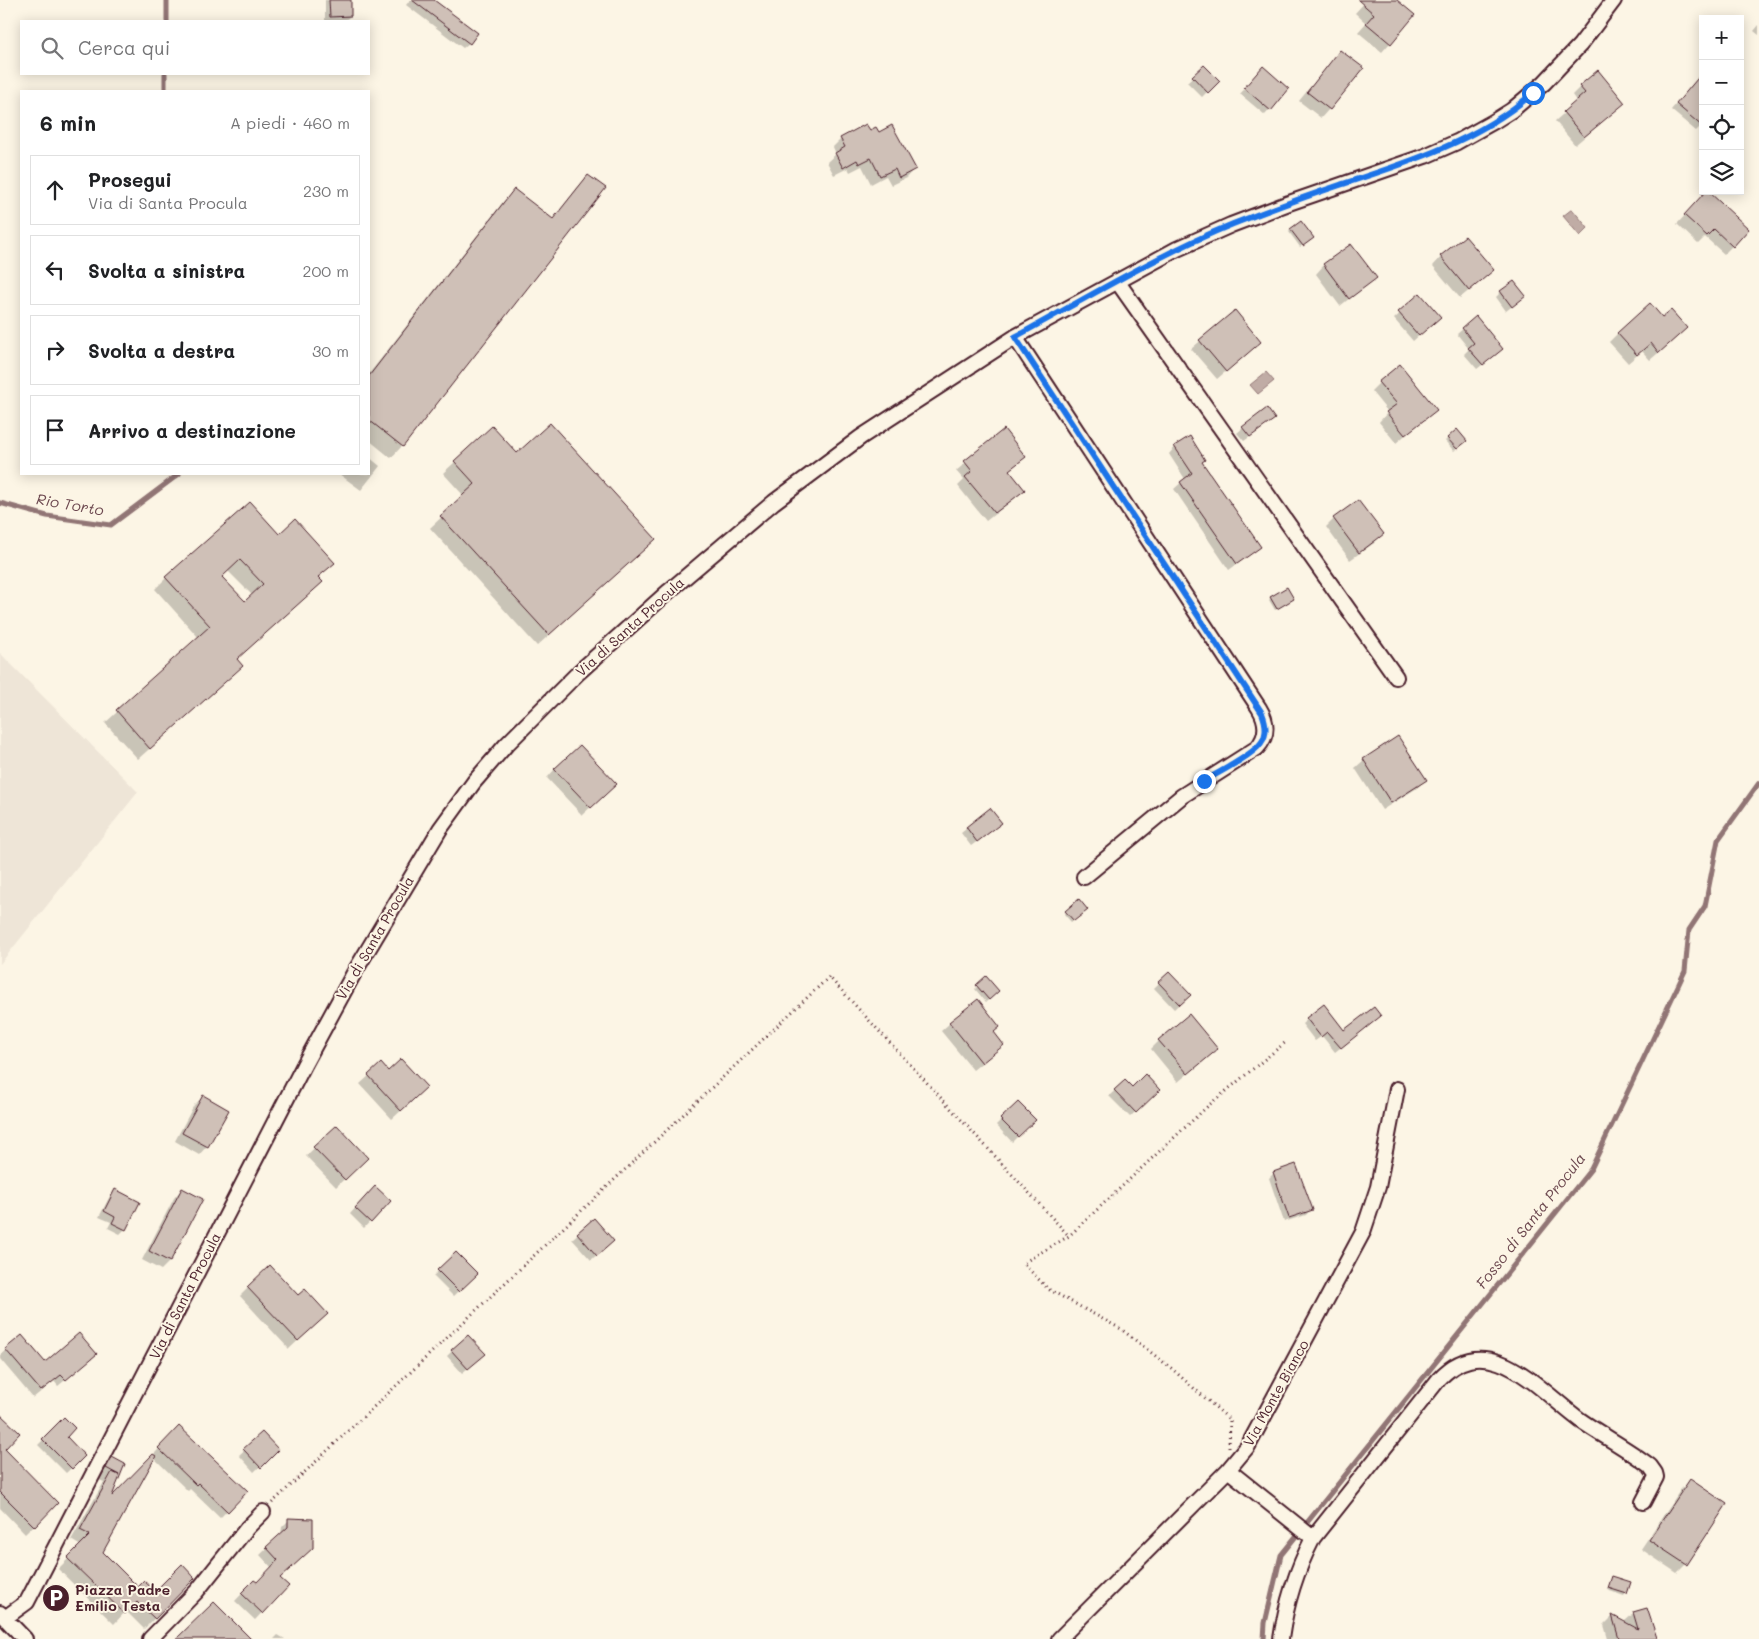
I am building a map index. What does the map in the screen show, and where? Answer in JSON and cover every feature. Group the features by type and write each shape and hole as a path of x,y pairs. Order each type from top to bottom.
{"street":[{"name":"Via di Santa Procula","path":"2,1616 27,1602 332,1012 428,847 474,782 506,745 579,672 643,614 754,518 861,437 1015,337 1177,249 1231,225 1289,203 1425,156 1457,142 1493,122 1523,102 1544,83 1580,45 1614,0"},
{"path":"1117,281 1396,677"},
{"path":"1015,337 1259,708 1266,725 1264,738 1257,748 1182,796 1084,877"},
{"name":"Via Monte Bianco","path":"1059,1639 1228,1470 1252,1439 1363,1232 1378,1186 1397,1089"},
{"path":"1281,1639 1291,1589 1313,1538 1439,1379 1457,1364 1479,1358 1497,1361 1512,1367 1592,1428 1650,1466 1656,1477 1643,1502"},
{"path":"1228,1470 1313,1538"},
{"path":"150,1639 204,1583 239,1538 263,1512"},
{"path":"2,1616 25,1639"}],"path":[{"path":"263,1512 829,977 1069,1236"},
{"path":"1228,1470 1230,1420 1171,1368 1121,1329 1048,1289 1023,1263 1069,1236 1209,1105 1286,1040"}],"shaded area":[{"path":"1572,209 1588,228 1580,236 1563,216"},
{"path":"1266,372 1274,381 1258,394 1250,385"},
{"path":"0,653 138,792 0,964"}],"building":[{"path":"329,0 351,0 351,16 330,17"},
{"path":"412,0 434,0 478,33 470,44"},
{"path":"1358,0 1397,0 1415,15 1391,44 1366,23 1374,14"},
{"path":"1340,50 1364,68 1330,110 1307,92"},
{"path":"1204,65 1220,81 1208,93 1192,76"},
{"path":"1263,66 1289,89 1271,111 1244,88"},
{"path":"1598,70 1625,103 1584,137 1563,112 1585,93 1579,86"},
{"path":"1699,77 1699,124 1676,104"},
{"path":"866,124 870,130 876,127 879,132 892,125 916,169 899,178 895,169 880,176 871,158 859,164 857,160 843,168 835,153 845,147 840,138"},
{"path":"588,175 606,188 403,447 370,421 370,375 514,189 553,219"},
{"path":"1702,195 1712,195 1749,229 1733,247 1714,229 1707,236 1684,215"},
{"path":"1301,221 1314,238 1303,246 1290,229"},
{"path":"1465,236 1494,270 1469,291 1440,256"},
{"path":"1351,244 1377,278 1349,299 1323,264"},
{"path":"1514,281 1526,296 1512,307 1500,291"},
{"path":"1420,293 1441,317 1419,336 1398,312"},
{"path":"1650,303 1662,317 1671,310 1687,328 1659,353 1651,343 1637,355 1617,333"},
{"path":"1235,310 1261,342 1226,372 1199,340"},
{"path":"1476,316 1503,349 1483,365 1468,348 1474,343 1462,328"},
{"path":"1400,364 1437,410 1405,435 1386,412 1397,404 1378,382"},
{"path":"1267,408 1275,419 1250,437 1242,427"},
{"path":"550,423 656,539 549,635 440,516 475,484 454,461 492,426 517,453"},
{"path":"1004,429 1026,457 1009,470 1025,490 995,513 965,477 972,471 964,461"},
{"path":"1457,429 1467,441 1457,449 1447,438"},
{"path":"1190,436 1205,460 1202,462 1261,547 1237,564 1180,482 1192,473 1174,446"},
{"path":"1358,500 1384,534 1359,553 1333,518"},
{"path":"250,502 279,534 295,519 335,563 318,577 323,582 237,659 243,666 150,749 116,710 210,626 165,577","holes":["240,560 263,584 245,601 222,577"]},
{"path":"1287,587 1294,599 1277,609 1270,597"},
{"path":"1398,736 1427,780 1391,803 1363,759"},
{"path":"580,745 617,784 591,808 554,769"},
{"path":"990,808 1002,823 977,842 966,827"},
{"path":"1079,899 1088,910 1074,921 1065,911"},
{"path":"1169,972 1191,995 1180,1005 1158,982"},
{"path":"986,976 999,991 989,1000 976,985"},
{"path":"978,999 1000,1027 994,1032 1004,1045 982,1063 949,1022"},
{"path":"1324,1004 1344,1030 1374,1007 1381,1016 1341,1048 1327,1032 1321,1037 1306,1018"},
{"path":"1189,1014 1218,1049 1188,1074 1158,1040"},
{"path":"401,1059 427,1087 401,1111 368,1075 381,1063 388,1071"},
{"path":"1145,1074 1160,1090 1136,1113 1114,1090 1125,1080 1132,1087"},
{"path":"203,1095 229,1110 208,1147 182,1133"},
{"path":"1018,1102 1036,1120 1018,1137 1000,1119"},
{"path":"337,1125 368,1158 345,1180 313,1147"},
{"path":"1296,1164 1313,1210 1289,1218 1273,1172"},
{"path":"375,1186 391,1201 371,1223 355,1208"},
{"path":"182,1188 203,1199 170,1262 149,1251"},
{"path":"115,1189 140,1202 126,1230 112,1223 115,1217 104,1211"},
{"path":"594,1218 614,1241 597,1256 577,1233"},
{"path":"456,1252 478,1274 459,1292 437,1270"},
{"path":"270,1265 298,1295 305,1289 328,1314 298,1341 247,1287"},
{"path":"79,1333 97,1354 66,1380 61,1375 41,1391 5,1349 22,1335 45,1362"},
{"path":"468,1335 486,1354 468,1369 451,1350"},
{"path":"0,1414 20,1433 5,1449 58,1503 35,1527 0,1492"},
{"path":"64,1417 75,1428 67,1437 85,1456 72,1469 42,1439"},
{"path":"179,1426 248,1491 228,1512 198,1483 196,1485 158,1448"},
{"path":"262,1432 279,1450 261,1468 243,1449"},
{"path":"153,1454 156,1456 103,1552 138,1587 144,1581 155,1591 182,1564 195,1578 155,1619 137,1602 125,1614 67,1558 90,1535 80,1530 112,1472 119,1475 106,1468 112,1457 125,1464 112,1496"},
{"path":"1690,1479 1727,1504 1687,1565 1649,1540"},
{"path":"288,1518 313,1519 313,1548 280,1578 289,1586 263,1614 241,1593 254,1580 257,1582 278,1560 266,1547 288,1527"},
{"path":"1612,1576 1631,1582 1627,1594 1608,1588"},
{"path":"214,1602 251,1639 176,1639"},
{"path":"1647,1608 1658,1639 1619,1639 1612,1615 1638,1629 1633,1612"}],"waterway":[{"name":"Rio Torto","path":"167,0 167,20"},
{"name":"Rio Torto","path":"165,75 165,90"},
{"name":"Rio Torto","path":"0,503 47,516 111,525 178,475"},
{"name":"Fosso di Santa Procula","path":"1264,1639 1265,1623 1281,1555 1591,1169 1685,971 1689,930 1705,906 1718,840 1759,783"}],"place":[{"name":"Piazza Padre Emilio Testa","path":"56,1598"}],"route":[{"path":"1204,781 1253,751 1261,744 1266,731 1262,713 1015,337 1141,268 1208,235 1256,215 1414,160 1457,142 1502,117 1533,93"}]}
